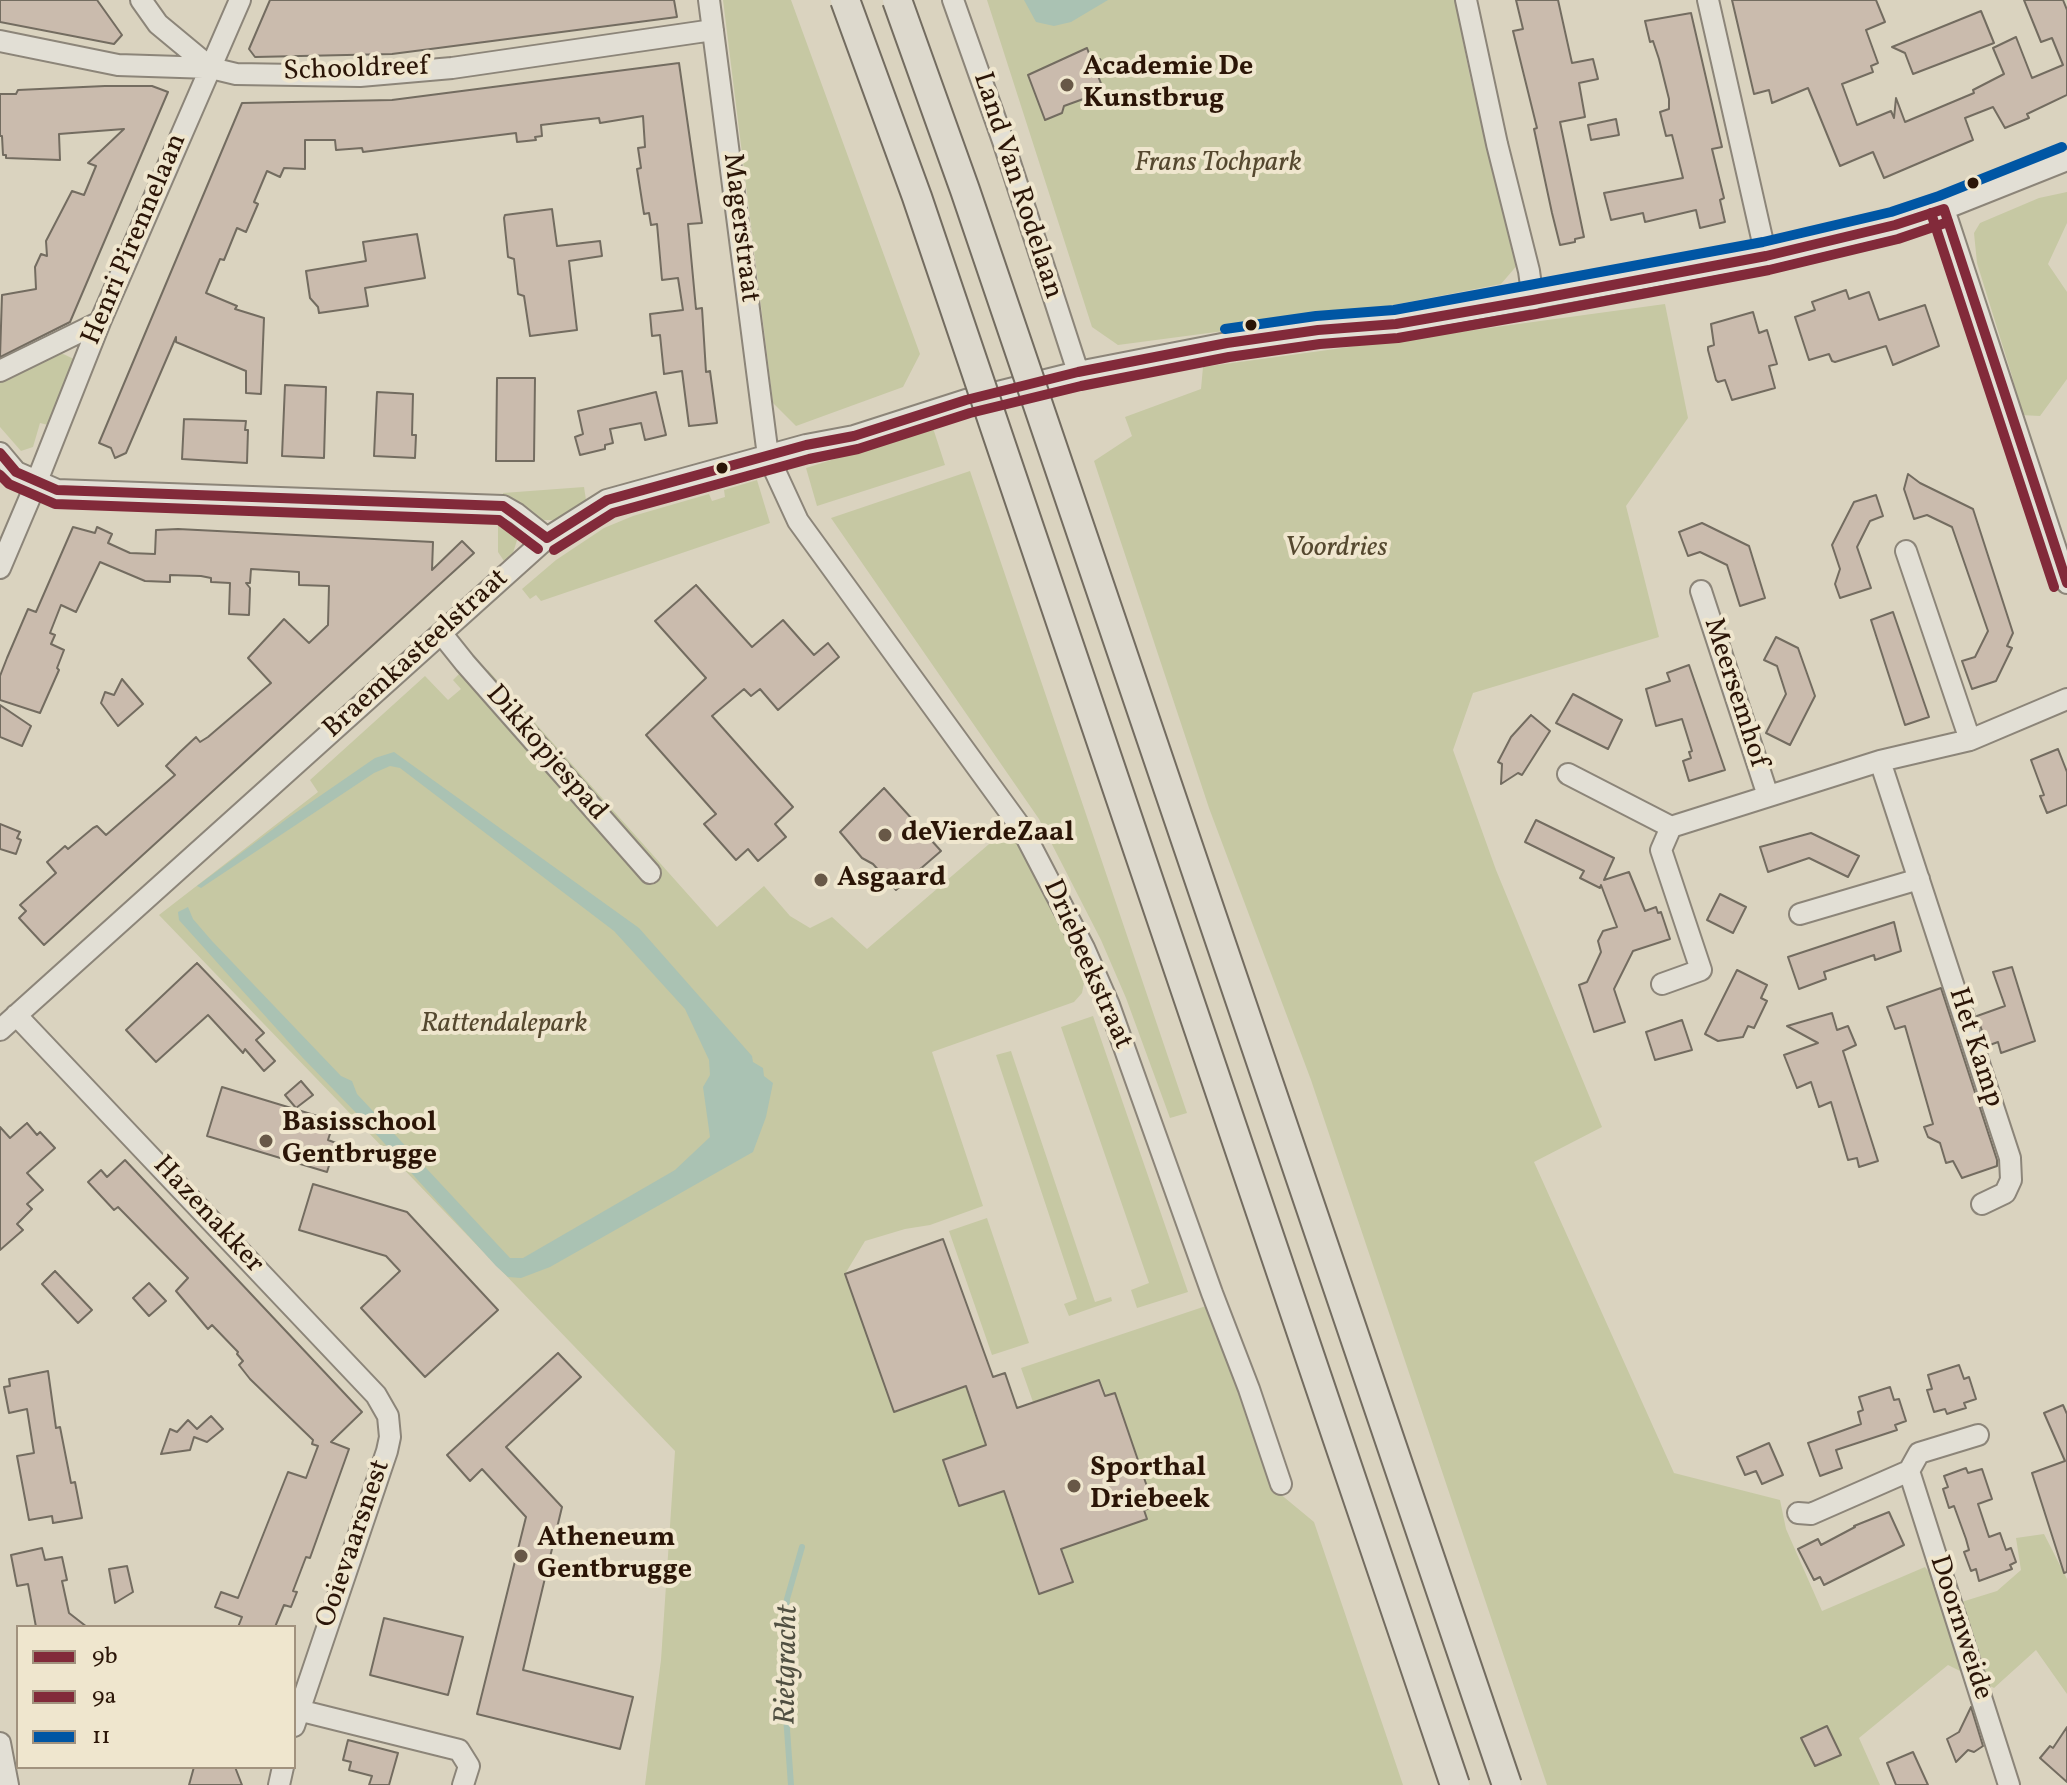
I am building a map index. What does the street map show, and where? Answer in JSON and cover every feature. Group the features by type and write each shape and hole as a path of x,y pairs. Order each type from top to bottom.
{"highway":[{"path":"845,0 928,228 1455,1785"},
{"path":"897,0 965,190 1507,1785"}],"street":[{"path":"141,0 158,24 211,68"},
{"name":"Henri Pirennelaan","path":"0,568 100,322 240,0"},
{"name":"Magerstraat","path":"709,0 768,456"},
{"name":"Land Van Rodelaan","path":"953,0 1003,141 1078,372"},
{"path":"1466,0 1497,144 1529,271 1533,300"},
{"path":"1708,0 1766,256"},
{"name":"Schooldreef","path":"0,41 118,65 211,68 236,74 360,76 452,68 713,30"},
{"name":"Braemkasteelstraat","path":"0,1030 547,538 607,500 806,445 854,436 966,400 1078,372 1227,343 1318,330 1396,324 1766,256 1895,225 2067,160"},
{"path":"1944,209 2067,583"},
{"path":"0,371 100,322"},
{"path":"0,453 16,472 57,490 503,506 547,538"},
{"name":"Driebeekstraat","path":"768,456 798,521 1022,829 1084,948 1109,1005 1281,1484"},
{"path":"1906,551 1970,740"},
{"name":"Meersemhof","path":"1701,591 1768,796"},
{"name":"Dikkopjespad","path":"441,633 650,873"},
{"name":"Meersemhof","path":"1671,827 1880,761 1970,740 2067,699"},
{"name":"Het Kamp","path":"1880,761 2010,1158 2011,1180 2005,1193 1982,1204"},
{"path":"1568,774 1671,827 1661,850 1701,970 1662,984"},
{"path":"1800,914 1919,879"},
{"name":"Hazenakker","path":"16,1015 376,1395 390,1423"},
{"name":"Ooievaarsnest","path":"390,1423 387,1451 296,1718 459,1750 469,1766 463,1785"},
{"path":"1798,1513 1811,1514 1909,1471 1919,1453 1978,1435"},
{"name":"Doornweide","path":"1909,1471 2009,1785"},
{"path":"0,1743 8,1785"}],"green space":[{"path":"723,0 791,0 920,354 903,387 796,426 773,403"},
{"name":"Frans Tochpark","path":"987,0 1455,0 1470,77 1519,263 1501,284 1337,316 1118,345 1092,327"},
{"path":"2067,192 2067,223 2048,264 2067,292 2067,379 2040,416 2021,415 1977,263 1974,233 1980,223 2039,198"},
{"name":"Voordries","path":"1665,304 1688,418 1626,506 1659,637 1473,693 1453,750 1496,870 1602,1127 1534,1162 1674,1473 1780,1500 1786,1529 1822,1611 1925,1567 1955,1604 1997,1591 2021,1570 2016,1538 2044,1534 2067,1579 2067,1694 2036,1650 1994,1688 1948,1665 1859,1738 1880,1785 1547,1785 1311,1080 1209,808 1094,461 1132,436 1125,417 1201,389 1203,367"},
{"path":"61,353 76,360 48,425 40,423 33,447 21,451 0,427 0,378"},
{"path":"933,428 945,465 817,506 806,468"},
{"path":"970,471 1187,1113 1170,1118 1101,940 1039,819 831,518"},
{"path":"757,480 770,523 541,601 536,595 530,599 522,589 556,560 604,528 633,516 709,494 712,501 725,497 724,490"},
{"path":"584,487 586,500 554,520 541,520 503,498 503,493"},
{"path":"498,518 512,524 518,537 513,553 504,561 498,552"},
{"name":"Rattendalepark","path":"488,670 717,927 764,886 790,916 810,928 832,917 867,949 1010,826 1076,952 1085,978 1082,993 1074,1002 932,1052 983,1206 930,1225 865,1241 845,1274 895,1411 966,1386 992,1462 978,1467 972,1450 943,1460 958,1506 987,1497 980,1475 997,1470 1039,1594 1073,1582 1061,1549 1146,1520 1144,1510 1153,1507 1100,1380 1033,1402 1021,1368 1206,1306 1210,1320 1221,1335 1273,1488 1314,1522 1403,1785 645,1785 661,1660 675,1451 159,915 318,792 310,780 425,676 448,700 461,689 453,680 462,671 475,681"},
{"path":"1093,1016 1188,1292 1137,1308 1131,1290 1149,1283 1061,1027"},
{"path":"1011,1051 1095,1302 1111,1297 1112,1301 1069,1316 1064,1304 1077,1299 996,1055"},
{"path":"987,1218 1029,1343 992,1355 949,1231"}],"shaded area":[{"path":"1024,0 1108,0 1071,22 1054,26 1036,22"},
{"path":"394,752 639,928 773,1083 766,1117 753,1152 550,1267 521,1278 508,1277 496,1266 179,920 178,912 188,907 193,919 212,941 341,1076 352,1081 357,1094 510,1258 523,1258 675,1170 710,1137 703,1087 710,1075 709,1060 685,1009 614,931 400,768 390,766 374,773 201,888 197,886 375,758"}],"building":[{"path":"0,0 97,0 122,35 114,44 0,22"},
{"path":"270,0 674,0 677,17 392,54 255,57 249,49"},
{"path":"1516,0 1558,0 1572,63 1593,59 1598,79 1579,83 1585,117 1560,122 1584,237 1575,239 1575,242 1560,245 1552,213 1534,129 1537,128 1513,31 1523,29"},
{"path":"1732,0 1876,0 1885,22 1866,30 1878,63 1871,66 1873,72 1842,84 1857,125 1891,111 1894,118 1896,98 1905,122 1974,93 1973,90 2004,74 1993,48 2016,37 2032,78 2063,65 2052,38 2041,42 2024,0 2063,0 2067,10 2067,95 2027,114 2029,118 2005,128 1993,107 1965,118 1973,140 1884,178 1873,152 1840,166 1808,88 1772,103 1769,90 1754,94"},
{"path":"1981,11 1994,43 1913,74 1905,53 1892,47"},
{"path":"1691,13 1722,147 1712,149 1724,198 1720,200 1725,222 1700,228 1696,210 1645,222 1643,213 1611,220 1604,193 1683,178 1672,135 1666,136 1660,112 1669,109 1669,99 1645,21"},
{"name":"Academie De Kunstbrug","path":"1087,48 1091,59 1100,59 1104,68 1098,76 1106,96 1087,103 1086,98 1064,106 1062,113 1045,120 1028,75"},
{"path":"679,63 702,223 688,224 696,309 702,308 706,372 710,371 717,423 689,426 682,371 664,374 660,335 652,336 650,314 683,310 678,278 662,280 657,224 651,225 649,213 644,214 637,169 641,168 638,148 645,147 643,116 600,123 599,118 541,125 542,136 535,137 536,140 517,142 516,133 363,152 362,148 336,150 335,140 305,140 305,169 284,168 280,177 267,171 246,232 237,228 206,293 237,306 235,309 264,318 261,394 246,393 246,371 176,342 176,337 126,453 115,458 111,448 99,443 242,103 392,100"},
{"path":"152,86 168,92 70,322 0,357 2,295 36,289 35,267 41,254 47,256 46,241 72,191 84,195 96,166 88,163 124,129 59,134 60,160 6,158 0,136 0,94 16,94 18,90"},
{"path":"1616,119 1619,135 1591,140 1588,125"},
{"path":"552,209 557,246 600,241 602,256 569,261 577,330 530,336 524,296 518,294 514,259 508,257 504,218 505,215"},
{"path":"417,234 425,278 365,288 368,306 319,313 310,298 306,271 366,261 363,242"},
{"path":"1846,290 1849,299 1869,292 1879,320 1925,305 1939,346 1893,365 1886,346 1835,362 1829,354 1809,360 1795,317 1815,310 1812,302"},
{"path":"1753,312 1759,333 1767,330 1777,364 1769,366 1775,388 1732,400 1725,380 1716,380 1708,350 1714,345 1711,324"},
{"path":"497,378 535,378 534,461 496,461"},
{"path":"285,385 326,387 324,458 282,456"},
{"path":"377,392 413,394 415,458 374,456"},
{"path":"656,392 666,435 645,440 641,423 610,429 613,443 605,445 605,449 580,455 575,437 583,434 578,411"},
{"path":"184,419 246,421 247,463 182,459"},
{"path":"1908,474 1973,509 2013,633 2007,646 2012,648 1996,681 1972,689 1962,661 1975,657 1988,631 1952,527 1927,515 1914,519 1904,489"},
{"path":"1876,495 1883,516 1870,521 1857,547 1871,588 1840,598 1835,584 1840,569 1832,545 1854,502"},
{"path":"1702,523 1749,546 1765,598 1740,606 1727,565 1700,552 1688,556 1679,532"},
{"path":"73,527 95,533 97,527 112,534 108,543 130,553 155,554 156,530 178,529 433,542 432,570 462,541 474,553 44,945 19,918 26,911 20,905 56,873 47,862 65,846 68,849 97,826 106,835 175,775 166,766 196,737 200,742 208,737 271,683 248,658 284,619 309,643 328,625 329,586 299,585 299,572 251,569 250,583 246,583 250,588 249,615 229,614 230,583 211,582 211,578 201,576 170,575 170,582 145,581 100,562 76,612 61,605 50,633 55,635 51,644 64,650 57,668 59,670 40,713 0,700 0,676 7,658 28,609 36,612"},
{"path":"696,585 752,647 783,620 814,655 828,643 839,657 778,710 760,689 751,696 744,689 712,716 793,807 775,824 786,837 758,861 748,849 736,860 704,824 716,814 646,735 706,678 655,621"},
{"path":"1893,612 1929,717 1905,725 1871,620"},
{"path":"1776,637 1798,648 1815,696 1790,745 1766,733 1786,694 1777,666 1764,660"},
{"path":"1689,665 1725,770 1689,781 1683,761 1691,758 1689,752 1692,751 1682,719 1656,726 1646,689 1670,681 1667,673"},
{"path":"122,679 143,704 118,726 101,703 105,692 114,695"},
{"path":"1573,694 1622,720 1608,749 1556,723"},
{"path":"0,705 31,726 22,746 0,737"},
{"path":"1531,715 1550,731 1522,775 1518,773 1501,784 1502,764 1498,762 1511,737"},
{"path":"2058,749 2067,772 2067,805 2047,813 2031,760"},
{"name":"deVierdeZaal","path":"884,788 941,851 896,890 840,832"},
{"path":"1536,820 1614,858 1604,880 1629,872 1645,911 1656,907 1658,913 1661,912 1670,939 1633,951 1614,989 1625,1022 1594,1032 1579,985 1587,982 1601,952 1598,941 1603,931 1617,927 1601,885 1600,888 1580,878 1584,871 1525,842"},
{"path":"0,824 20,832 17,838 21,840 16,854 0,849"},
{"path":"1811,833 1859,856 1848,877 1809,858 1768,872 1760,847"},
{"path":"1720,894 1746,907 1733,933 1707,920"},
{"path":"1894,922 1901,951 1875,960 1874,955 1824,972 1826,979 1799,989 1788,957"},
{"path":"197,963 264,1033 256,1040 275,1061 264,1071 208,1015 156,1062 126,1030"},
{"path":"2012,967 2035,1041 2001,1053 1998,1042 1987,1046 1977,1016 2005,1006 1993,972"},
{"path":"1737,970 1767,985 1761,998 1767,1001 1754,1028 1748,1026 1743,1037 1718,1041 1705,1034"},
{"path":"1941,988 1997,1160 1997,1166 1962,1178 1953,1161 1946,1163 1940,1143 1928,1137 1924,1127 1933,1124 1905,1026 1895,1029 1887,1007"},
{"path":"1832,1013 1837,1030 1848,1026 1856,1045 1843,1051 1878,1161 1859,1167 1857,1158 1848,1160 1831,1102 1819,1107 1811,1082 1797,1088 1784,1055 1818,1043 1787,1026"},
{"path":"1682,1020 1692,1050 1655,1060 1646,1032"},
{"path":"301,1081 313,1095 296,1108 285,1095"},
{"path":"222,1087 334,1121 328,1140 336,1143 327,1172 207,1136"},
{"path":"27,1123 55,1148 27,1173 43,1190 27,1204 32,1209 17,1224 23,1230 0,1250 0,1127 10,1138"},
{"path":"125,1160 362,1412 331,1442 349,1449 310,1558 306,1557 293,1591 297,1592 291,1607 284,1605 276,1625 239,1625 242,1617 215,1607 221,1592 238,1598 288,1472 306,1478 318,1446 312,1444 313,1440 250,1379 239,1365 243,1361 238,1352 212,1325 208,1329 176,1291 188,1278 118,1207 114,1210 88,1182 101,1170 107,1177"},
{"path":"313,1184 407,1212 498,1310 425,1377 361,1308 400,1271 386,1256 299,1230"},
{"name":"Sporthal Driebeek","path":"943,1239 993,1377 1005,1373 1017,1408 1099,1380 1105,1396 1115,1393 1154,1507 1144,1510 1147,1519 1061,1549 1073,1582 1039,1594 1004,1491 959,1506 943,1460 986,1445 966,1386 894,1412 845,1274"},
{"path":"55,1271 92,1310 78,1323 42,1284"},
{"path":"149,1283 166,1301 149,1316 133,1298"},
{"path":"558,1353 581,1377 506,1447 562,1507 523,1670 633,1697 620,1749 477,1714 526,1517 482,1469 470,1481 447,1455"},
{"path":"1959,1365 1964,1379 1969,1377 1976,1399 1964,1403 1966,1408 1947,1414 1945,1409 1934,1412 1927,1390 1932,1389 1928,1375"},
{"path":"48,1371 56,1428 60,1427 71,1483 75,1482 82,1518 53,1523 52,1516 29,1520 17,1456 34,1453 27,1409 9,1413 4,1387 10,1386 9,1379"},
{"path":"1890,1387 1894,1400 1899,1399 1906,1421 1895,1425 1897,1430 1836,1450 1842,1468 1820,1476 1808,1443 1861,1424 1858,1412 1863,1410 1859,1397"},
{"path":"2063,1405 2067,1414 2067,1572 2064,1573 2032,1473 2065,1461 2044,1413"},
{"path":"211,1416 223,1429 207,1442 194,1437 190,1450 161,1454 170,1429 177,1432 188,1420 197,1429"},
{"path":"1769,1443 1783,1475 1762,1484 1756,1471 1745,1475 1737,1457"},
{"path":"1966,1468 1968,1473 1982,1469 1992,1499 1978,1504 1989,1537 2000,1533 2006,1550 2011,1548 2016,1562 2010,1565 2012,1569 1979,1581 1976,1569 1971,1571 1964,1552 1969,1550 1954,1506 1949,1508 1943,1489 1948,1487 1944,1476"},
{"path":"1889,1512 1904,1545 1824,1585 1820,1577 1814,1580 1798,1549 1818,1539 1821,1545 1854,1526"},
{"path":"42,1548 45,1560 62,1557 67,1580 62,1581 69,1613 84,1625 36,1625 28,1584 17,1586 11,1555"},
{"path":"127,1566 133,1592 115,1603 109,1569"},
{"path":"384,1618 463,1637 448,1695 370,1675"},
{"path":"1971,1707 1983,1746 1974,1752 1968,1750 1956,1762 1947,1739 1959,1732"},
{"path":"1827,1726 1841,1755 1815,1766 1801,1738"},
{"path":"2067,1727 2067,1782 2040,1758 2050,1746 2053,1748"},
{"path":"348,1740 398,1753 389,1785 369,1785 372,1776 349,1770 351,1762 343,1760"},
{"path":"1913,1752 1928,1785 1896,1785 1887,1763"},
{"path":"193,1769 236,1769 242,1785 189,1785"}],"waterway":[{"name":"Rietgracht","path":"791,1785 782,1660 787,1599 802,1547"}],"transit line":[{"name":"11","path":"1225,329 1316,316 1394,310 1763,242 1891,212 2062,147"},
{"name":"9b","path":"1944,209 2067,583"},
{"name":"9b","path":"547,538 607,500 806,445 854,436 966,400 1078,372 1227,343 1318,330 1396,324 1533,300 1766,256 1895,225 1944,209"},
{"name":"9a","path":"1931,213 2054,587"},
{"name":"9a","path":"554,550 613,513 809,459 858,449 970,413 1081,386 1229,357 1320,344 1398,338 1769,270 1898,239 1948,222"},
{"name":"9b","path":"0,453 16,472 57,490 503,506 547,538"},
{"name":"9a","path":"0,475 9,484 55,504 499,520 538,549"}],"place":[{"name":"Academie De Kunstbrug","path":"1067,85"},
{"name":"deVierdeZaal","path":"885,835"},
{"name":"Asgaard","path":"821,880"},
{"name":"Basisschool Gentbrugge","path":"266,1141"},
{"name":"Sporthal Driebeek","path":"1074,1486"},
{"name":"Atheneum Gentbrugge","path":"521,1556"}]}
